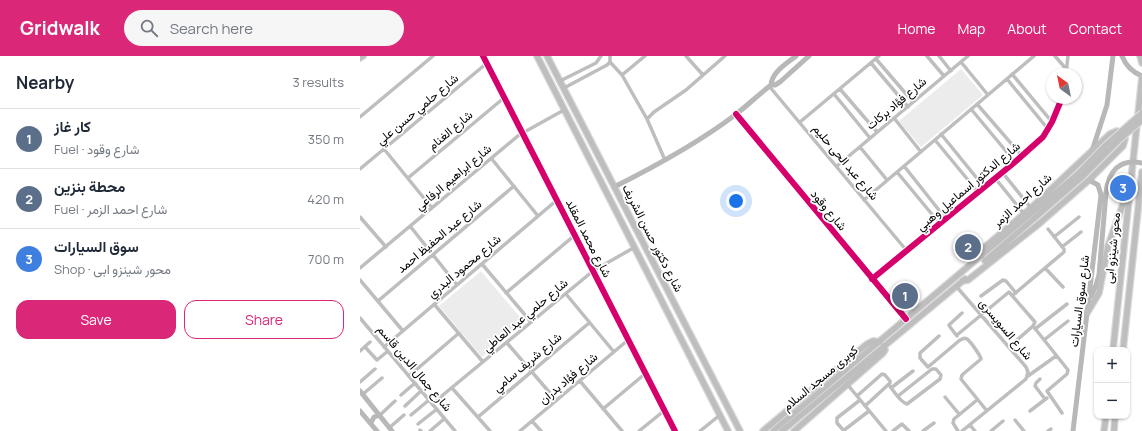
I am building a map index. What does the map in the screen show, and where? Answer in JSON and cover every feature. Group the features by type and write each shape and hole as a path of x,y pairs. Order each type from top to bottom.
{"main road":[{"name":"شارع دكتور حسن الشريف","path":"537,56 728,431"},
{"name":"شارع دكتور حسن الشريف","path":"547,56 740,431"},
{"path":"1140,56 1142,63"},
{"name":"محور شينزو ابى","path":"1113,347 1142,76"},
{"path":"982,256 1080,175 1106,145 1142,113"},
{"path":"962,281 1142,120"},
{"name":"شارع احمد الزمر","path":"1117,130 1122,132 1125,138 1123,146 1089,180 1040,223 968,280 962,281 882,344 906,319 982,256 983,250 986,246 1031,208 1110,134 1117,130"},
{"name":"محور شينزو ابى","path":"1122,347 1142,172"},
{"path":"1087,313 1099,293 1108,246 1130,184"},
{"path":"622,223 631,218"},
{"path":"648,274 657,269"},
{"name":"شارع احمد الزمر","path":"763,431 868,344 874,341 882,344"},
{"name":"شارع احمد الزمر","path":"794,431 882,354 884,350 882,344"},
{"name":"كوبرى مسجد السلام","path":"773,431 882,344"},
{"name":"كوبرى مسجد السلام","path":"782,431 882,344"},
{"path":"1104,431 1106,419"},
{"path":"1114,431 1115,419"}],"street":[{"path":"360,117 433,56"},
{"name":"شارع محمد المقلد","path":"483,56 675,431"},
{"path":"560,81 596,63 601,56"},
{"path":"610,56 610,62 622,75 647,119 664,160"},
{"path":"622,75 645,56"},
{"path":"686,56 703,75"},
{"path":"647,119 654,112 678,96 725,56"},
{"path":"770,86 774,75 796,56"},
{"path":"614,187 701,139 736,114 770,86 780,82 809,56"},
{"path":"927,56 944,76"},
{"path":"938,56 951,71"},
{"name":"شارع فؤاد بركات","path":"837,166 968,56"},
{"path":"864,200 1034,56"},
{"path":"1055,56 1063,68"},
{"path":"1066,68 1068,56"},
{"path":"1092,151 1107,105 1113,56"},
{"path":"1122,56 1130,69 1142,76"},
{"path":"800,122 877,57 913,102"},
{"path":"564,88 606,66 610,62"},
{"path":"961,62 988,95"},
{"name":"شارع حلمي حسن علي","path":"360,169 487,63"},
{"path":"871,63 908,107"},
{"path":"1012,74 1052,122"},
{"path":"1007,79 1048,129"},
{"name":"شارع عبد الحى حليم","path":"770,86 907,251"},
{"path":"840,89 877,132"},
{"path":"834,94 870,138"},
{"name":"شارع الغنام","path":"408,178 505,98"},
{"path":"977,104 1022,156"},
{"name":"شارع الدكتور اسماعيل وهبي","path":"872,279 1022,156 1042,137 1048,129 1060,104"},
{"path":"971,109 1015,162"},
{"name":"شارع ابراهيم الرفاعي","path":"360,268 522,132 564,110"},
{"name":"شارع وقود","path":"736,114 906,319"},
{"path":"894,118 921,152"},
{"path":"942,134 984,187"},
{"path":"935,140 978,192"},
{"path":"860,147 887,180"},
{"path":"384,149 432,208"},
{"path":"491,158 538,216"},
{"path":"1089,299 1099,275 1108,179 1118,167 1132,162 1142,163"},
{"path":"904,166 946,219"},
{"path":"897,172 940,224"},
{"path":"1002,172 1031,208"},
{"path":"995,178 1024,214"},
{"name":"شارع سوق السيارات","path":"1073,431 1101,195 1098,185 1089,180"},
{"name":"شارع عبد الحفيظ احمد","path":"378,301 514,186"},
{"name":"شارع محمود البدري","path":"384,347 557,200"},
{"path":"1054,237 1080,217"},
{"path":"360,219 386,247"},
{"path":"410,226 457,285"},
{"path":"1015,294 1064,252 1062,247 1048,229"},
{"path":"1062,247 1081,232"},
{"path":"506,293 575,235"},
{"name":"شارع حلمي عبد العاطي","path":"432,404 593,271 634,247"},
{"path":"482,264 531,322"},
{"path":"1045,268 1063,287"},
{"path":"360,280 403,331"},
{"path":"981,296 1003,280 1006,281 1034,320 1034,328 1068,372 1047,390 1049,396 1062,413"},
{"name":"شارع السويسرى","path":"956,286 1027,369 1027,377 962,431"},
{"path":"957,335 1008,293 1010,292 1015,294"},
{"path":"566,294 614,352"},
{"path":"434,304 483,362"},
{"path":"1009,347 1066,304"},
{"path":"960,340 949,325 962,313"},
{"name":"شارع جمال الدين قاسم","path":"360,318 455,431"},
{"path":"1044,340 1068,321"},
{"name":"شارع شريف سامي","path":"478,417 589,323"},
{"path":"409,376 458,333"},
{"path":"856,396 883,374 885,374 890,381 890,387 904,403 908,404 941,378 941,375 936,369 929,368 920,358 920,353 939,336"},
{"path":"898,396 964,338 967,339 980,357 980,361 962,375 961,378 987,411"},
{"name":"شارع فؤاد بدران","path":"520,431 628,340"},
{"path":"360,351 370,342"},
{"path":"507,343 556,400"},
{"path":"365,346 377,360 388,351"},
{"path":"1027,377 1056,356"},
{"path":"360,382 375,370"},
{"path":"865,406 913,371"},
{"path":"603,409 646,373"},
{"path":"382,378 361,395 380,415 391,430 404,415"},
{"path":"1040,379 1035,386 1046,399"},
{"path":"580,380 622,431"},
{"path":"401,395 415,383"},
{"path":"847,384 886,431"},
{"path":"452,388 490,431"},
{"path":"405,406 421,391"},
{"path":"1030,411 1049,396"},
{"path":"945,397 959,414"},
{"path":"411,415 429,400"},
{"path":"860,400 837,418 837,423 844,431 869,410"},
{"path":"958,431 953,422 954,419 977,400"},
{"path":"371,423 374,417 380,415 395,401"},
{"path":"418,424 437,409"},
{"path":"639,431 664,410"},
{"path":"361,413 377,431"},
{"path":"700,431 720,415"},
{"path":"430,431 444,419"},
{"path":"1015,420 1024,431"},
{"path":"532,421 541,431"},
{"path":"991,431 1002,421"},
{"path":"923,431 934,423"},
{"path":"893,431 902,424 909,431"},
{"path":"970,425 975,431"}],"shaded area":[{"path":"961,69 983,95 921,147 899,121"},
{"path":"481,271 524,322 482,357 439,306"}],"cycle path":[{"path":"483,56 675,431"},
{"path":"872,279 1015,162 1043,137 1052,122 1060,104"},
{"path":"736,114 906,319"}],"place":[{"name":"سوق السيارات","path":"1123,188"},
{"name":"محطة بنزين","path":"968,247"},
{"name":"كار غاز","path":"905,296"}]}
